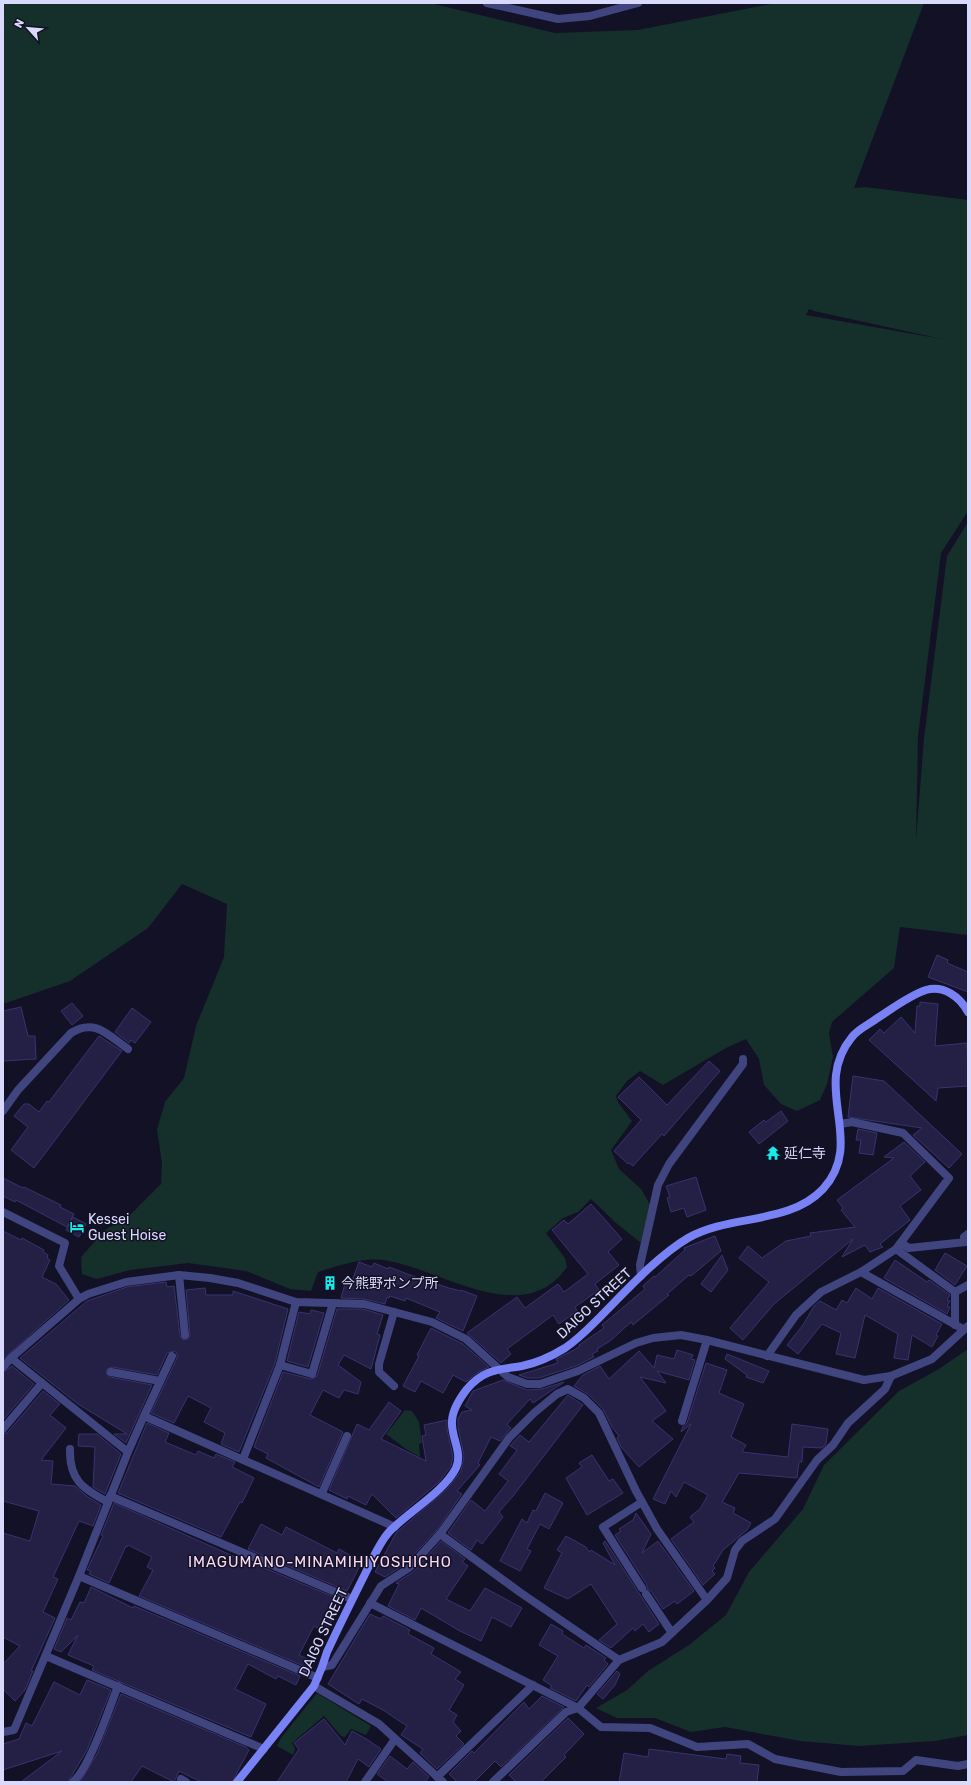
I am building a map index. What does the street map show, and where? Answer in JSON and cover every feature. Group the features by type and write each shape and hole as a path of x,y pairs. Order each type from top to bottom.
{"main road":[{"name":"DAIGO STREET","path":"237,1782 314,1686 327,1652 352,1599 382,1542 395,1527 424,1502 452,1474 458,1463 458,1457 451,1423 461,1397 473,1383 498,1369 532,1363 566,1348 584,1333 641,1276 667,1253 688,1238 716,1227 758,1218 797,1207 813,1199 837,1169 842,1143 834,1086 836,1074 844,1049 851,1038 860,1029 926,990 935,989 955,996 962,1002 968,1012"}],"street":[{"path":"487,3 558,19 590,16 638,3"},
{"path":"3,1111 18,1090 71,1033 78,1028 94,1026 128,1049"},
{"path":"641,1276 640,1265 658,1185 669,1164 743,1064 743,1059"},
{"path":"767,1356 796,1315 820,1292 861,1272 899,1246 949,1178 903,1133 852,1122 840,1124"},
{"path":"3,1212 65,1243 59,1266 79,1299"},
{"path":"899,1246 909,1248 967,1240"},
{"path":"3,1367 10,1358 79,1299 99,1289 113,1285 179,1275 238,1283 296,1302 364,1304 432,1322 466,1339 498,1369 514,1380 527,1384 540,1384 578,1371 636,1343 653,1338 681,1335 707,1340 864,1380 891,1376 932,1359 953,1341 962,1327 955,1292 899,1246"},
{"path":"861,1272 962,1327"},
{"path":"179,1275 185,1335"},
{"path":"955,1292 968,1285"},
{"path":"244,1459 280,1365 296,1302"},
{"path":"280,1365 312,1374 333,1304"},
{"path":"394,1312 379,1364 379,1372 394,1386"},
{"path":"682,1421 707,1340"},
{"path":"3,1732 14,1730 79,1576 128,1452 172,1356"},
{"path":"10,1358 128,1452"},
{"path":"111,1372 160,1381"},
{"path":"492,1782 566,1712 578,1708 619,1660 662,1642 707,1600 727,1578 735,1550 742,1541 775,1519 817,1460 833,1445 848,1423 885,1389 891,1376"},
{"path":"3,1429 42,1384"},
{"path":"322,1668 332,1665 381,1586 409,1568 440,1534 509,1438 534,1413 557,1394 568,1389 584,1398 599,1413 642,1502 657,1529 707,1600"},
{"path":"144,1416 322,1493 395,1527"},
{"path":"322,1493 347,1436"},
{"path":"70,1449 71,1466 78,1482 89,1492 352,1599"},
{"path":"642,1502 603,1527 672,1633"},
{"path":"440,1534 521,1593 619,1660"},
{"path":"79,1576 318,1678"},
{"path":"370,1602 578,1708 601,1728 650,1728 697,1747 748,1744 775,1759 841,1772 903,1771 916,1760 958,1766 968,1764"},
{"path":"46,1656 264,1749"},
{"path":"73,1782 78,1777 87,1761 118,1686"},
{"path":"314,1686 379,1724 440,1779 533,1686"},
{"path":"365,1782 395,1739"}],"green space":[{"path":"3,3 430,3 555,33 638,30 776,3 924,3 854,188 865,187 968,200 968,511 941,553 918,736 916,841 924,738 947,556 968,522 968,935 900,927 894,968 832,1022 829,1033 833,1057 827,1084 820,1100 797,1111 781,1104 764,1085 759,1059 746,1039 726,1048 663,1085 640,1071 627,1081 616,1096 618,1102 632,1121 611,1150 619,1169 641,1189 651,1206 641,1243 616,1223 591,1199 578,1212 563,1218 546,1233 565,1258 567,1267 549,1285 529,1294 506,1295 482,1291 411,1267 380,1260 362,1260 318,1272 311,1291 290,1289 246,1271 188,1263 130,1270 97,1279 82,1274 81,1257 105,1230 130,1215 161,1184 162,1163 157,1130 165,1102 184,1078 196,1026 224,957 227,904 182,884 148,928 70,981 3,1004","holes":["809,309 942,339 806,315"]},
{"path":"968,1349 968,1735 935,1741 859,1746 800,1741 725,1727 691,1732 655,1718 617,1718 596,1708 627,1690 648,1671 689,1645 726,1615 749,1572 803,1509 824,1465 899,1391 939,1369"},
{"path":"405,1410 412,1411 419,1422 422,1443 419,1444 420,1457 406,1449 386,1434"},
{"path":"317,1693 371,1726 366,1735 351,1729 345,1737 341,1736 324,1716 292,1743 295,1749 293,1755 277,1746 281,1738"}],"building":[{"path":"937,955 948,960 947,963 968,972 968,992 928,977"},
{"path":"920,1002 938,1004 935,1046 967,1043 968,1086 938,1088 936,1101 869,1040 880,1029 884,1033 901,1017 915,1033 917,1006 920,1006"},
{"path":"72,1003 83,1016 72,1025 61,1011"},
{"path":"21,1007 28,1036 35,1036 36,1059 3,1061 3,1011"},
{"path":"132,1008 151,1022 135,1043 131,1040 129,1043 115,1032"},
{"path":"99,1036 122,1051 34,1168 11,1150 28,1127 14,1116 24,1104 29,1104 39,1112 47,1101 49,1102"},
{"path":"709,1061 720,1071 664,1136 662,1134 633,1166 629,1163 628,1164 614,1151 641,1120 618,1097 639,1077 667,1105"},
{"path":"853,1076 884,1081 962,1154 949,1168 913,1135 922,1128 848,1117"},
{"path":"781,1111 788,1121 759,1144 749,1132 764,1120 766,1122"},
{"path":"858,1129 877,1133 873,1155 859,1153 861,1140 856,1140"},
{"path":"904,1142 925,1162 910,1176 921,1190 900,1206 910,1220 880,1244 883,1247 870,1252 865,1245 842,1257 853,1239 774,1304 743,1340 730,1328 769,1282 739,1258 748,1246 762,1258 786,1241 811,1236 810,1233 855,1227 841,1210 843,1208 837,1200 894,1158 884,1157"},
{"path":"696,1177 706,1210 687,1217 684,1208 671,1212 667,1198 670,1197 666,1186"},
{"path":"3,1178 61,1205 60,1207 74,1214 67,1227 16,1200 15,1202 3,1196"},
{"path":"591,1204 622,1239 608,1252 619,1265 595,1284 599,1290 575,1307 577,1311 559,1324 553,1315 507,1349 511,1354 501,1363 467,1333 517,1297 525,1308 558,1284 564,1292 588,1274 552,1230 564,1220 568,1224"},
{"path":"73,1217 86,1224 79,1237 66,1230"},
{"path":"3,1231 21,1240 22,1238 44,1250 43,1252 48,1255 47,1258 50,1260 42,1277 56,1284 69,1300 3,1359"},
{"path":"715,1236 721,1251 691,1276 689,1275 667,1294 669,1295 633,1325 631,1322 610,1341 597,1349 598,1351 592,1354 594,1357 576,1366 539,1378 528,1378 519,1375 558,1363 556,1359 574,1350 604,1328 602,1325 645,1289 643,1286 685,1250 684,1248"},
{"path":"945,1253 967,1266 955,1285 935,1270"},
{"path":"722,1255 728,1270 711,1292 701,1284"},
{"path":"895,1260 927,1282 929,1280 950,1295 947,1300 950,1301 947,1306 950,1307 947,1314 884,1278"},
{"path":"359,1262 372,1267 374,1263 388,1269 389,1267 418,1278 477,1296 463,1331 436,1318 440,1312 406,1298 405,1301 390,1296 389,1298 387,1297 385,1304 364,1299 341,1298 346,1280 352,1281"},
{"path":"166,1282 167,1287 174,1286 180,1336 183,1340 188,1339 190,1335 186,1290 205,1288 206,1295 233,1295 233,1291 288,1309 275,1363 239,1452 221,1444 225,1433 204,1422 211,1408 188,1396 174,1423 151,1413 177,1358 177,1353 174,1351 167,1353 157,1375 112,1367 107,1369 106,1373 110,1377 152,1385 126,1443 114,1434 127,1434 78,1404 20,1358 87,1301 127,1287"},
{"path":"856,1288 872,1299 878,1288 942,1324 932,1347 912,1335 908,1360 894,1358 898,1334 865,1315 855,1358 836,1354 841,1333 822,1324 798,1354 787,1345 803,1325 814,1306 820,1301 836,1310 842,1300 847,1303"},
{"path":"337,1309 363,1309 383,1315 377,1334 380,1335 371,1369 344,1355 338,1365 361,1382 358,1394 344,1390 339,1398 323,1390 310,1415 343,1432 319,1487 266,1458 268,1454 254,1447 283,1372 311,1379 317,1376"},
{"path":"311,1310 324,1313 308,1367 287,1361 299,1312 310,1314"},
{"path":"431,1328 463,1344 489,1367 477,1373 466,1382 453,1375 443,1393 421,1381 415,1392 403,1386 419,1356 417,1355"},
{"path":"677,1350 693,1355 691,1359 695,1360 689,1380 657,1371 666,1383 640,1377 666,1411 652,1421 673,1439 639,1467 621,1447 617,1438 619,1436 612,1427 603,1409 588,1394 574,1386 583,1375 600,1366 609,1379 639,1351 654,1368 657,1355 674,1359"},
{"path":"727,1354 769,1371 763,1383 746,1377 747,1375 725,1359"},
{"path":"706,1363 727,1370 719,1393 744,1404 731,1437 746,1445 742,1452 788,1457 792,1424 828,1429 826,1444 822,1448 803,1447 802,1462 799,1462 797,1478 739,1473 722,1502 735,1508 733,1513 751,1523 747,1530 723,1550 713,1566 715,1568 712,1571 715,1574 703,1585 671,1539 694,1522 690,1517 700,1509 708,1495 684,1482 676,1497 671,1491 665,1504 653,1499 691,1424 681,1432 683,1426 687,1423"},
{"path":"12,1366 34,1384 3,1420 3,1372"},
{"path":"503,1380 527,1390 542,1389 564,1382 533,1403 530,1399 508,1423 507,1425 511,1428 500,1441 491,1437 478,1463 480,1465 457,1491 462,1494 436,1531 405,1564 385,1577 375,1572 396,1533 447,1489 461,1471 464,1456 458,1427 458,1419 462,1412 472,1410 465,1406 473,1391"},
{"path":"43,1391 60,1404 50,1415 66,1428 41,1460 53,1461 51,1484 75,1486 88,1497 101,1505 93,1526 79,1521 53,1577 58,1579 43,1612 55,1618 31,1671 33,1671 25,1690 15,1701 3,1689 3,1664 20,1646 3,1637 3,1533 30,1541 39,1511 3,1501 3,1434 7,1433"},
{"path":"568,1395 583,1405 499,1512 503,1517 482,1544 477,1540 471,1550 448,1533 471,1500 485,1511 508,1481 499,1474 517,1450 510,1446 520,1435 529,1442"},
{"path":"389,1402 401,1411 381,1439 426,1461 422,1436 426,1435 424,1425 447,1420 447,1429 453,1457 451,1466 439,1482 396,1518 372,1494 366,1505 348,1496 347,1499 329,1490 357,1424 369,1430"},
{"path":"147,1423 169,1433 165,1442 196,1455 198,1451 214,1458 216,1454 235,1462 232,1467 254,1478 242,1503 240,1502 221,1537 118,1493"},
{"path":"79,1434 97,1434 121,1454 105,1494 93,1487 95,1447 78,1446"},
{"path":"592,1455 609,1481 613,1479 623,1493 587,1515 566,1478 582,1467 579,1463"},
{"path":"545,1493 563,1503 549,1529 540,1524 527,1549 531,1551 520,1571 500,1561 522,1519 527,1523 533,1510 536,1511"},
{"path":"114,1503 242,1560 243,1559 341,1600 326,1632 314,1626 299,1655 309,1660 306,1667 139,1596 153,1570 147,1567 152,1557 128,1545 127,1547 126,1546 109,1583 89,1574 91,1571 87,1570 103,1536 101,1535"},
{"path":"636,1513 651,1534 642,1553 658,1541 694,1591 677,1604 675,1601 663,1609 651,1591 647,1589 647,1585 615,1535 621,1531 619,1529 633,1520"},
{"path":"261,1524 282,1535 286,1527 337,1553 339,1549 362,1562 347,1591 248,1549"},
{"path":"566,1536 586,1547 589,1552 591,1550 615,1565 603,1543 605,1541 659,1624 649,1632 643,1624 635,1631 633,1628 611,1648 599,1640 617,1624 591,1584 568,1599 544,1588 562,1553 557,1550"},
{"path":"441,1541 465,1559 462,1562 468,1566 446,1599 470,1611 485,1588 522,1608 511,1627 492,1617 481,1641 460,1631 421,1608 415,1620 388,1606 399,1584 396,1583 413,1572"},
{"path":"91,1587 133,1608 134,1606 300,1676 296,1685 278,1676 276,1679 248,1664 235,1689 266,1704 251,1737 92,1670 94,1666 68,1655 78,1635 61,1652 54,1649 67,1618 71,1620 80,1602 84,1603"},
{"path":"370,1614 381,1619 383,1616 410,1630 408,1634 434,1648 431,1654 461,1672 455,1679 464,1685 449,1710 457,1715 453,1722 461,1731 456,1736 464,1744 437,1769 420,1753 423,1749 401,1735 407,1726 383,1710 362,1699 359,1704 328,1684"},
{"path":"551,1624 563,1631 562,1634 584,1648 586,1645 606,1658 604,1660 608,1664 589,1687 587,1685 576,1701 550,1688 552,1686 543,1680 558,1656 539,1645"},
{"path":"617,1671 620,1674 615,1685 603,1699 597,1694"},
{"path":"87,1680 111,1690 87,1750 68,1782 21,1782 62,1751 3,1770 3,1744 19,1739 26,1723 32,1726 54,1682 80,1695"},
{"path":"121,1694 246,1747 249,1750 232,1782 201,1782 179,1771 174,1782 142,1766 131,1782 80,1782 97,1754"},
{"path":"542,1696 564,1707 501,1767 495,1761 474,1782 457,1782 449,1774 472,1751 474,1753 524,1702 529,1709"},
{"path":"568,1718 584,1734 564,1755 566,1757 541,1782 516,1782 509,1775"},
{"path":"324,1719 345,1745 352,1731 381,1749 369,1767 358,1759 346,1782 277,1782 299,1749 294,1743"},
{"path":"649,1749 726,1759 727,1754 741,1756 740,1763 759,1765 757,1782 619,1782 624,1753 648,1757"},
{"path":"390,1756 407,1769 413,1762 429,1777 425,1782 388,1782 377,1774"}],"place":[{"name":"延仁寺","path":"773,1153"},
{"name":"Kessei Guest Hoise","path":"77,1227"},
{"name":"今熊野ポンプ所","path":"330,1283"}],"district":[{"name":"IMAGUMANO-MINAMIHIYOSHICHO","path":"320,1562"}]}
